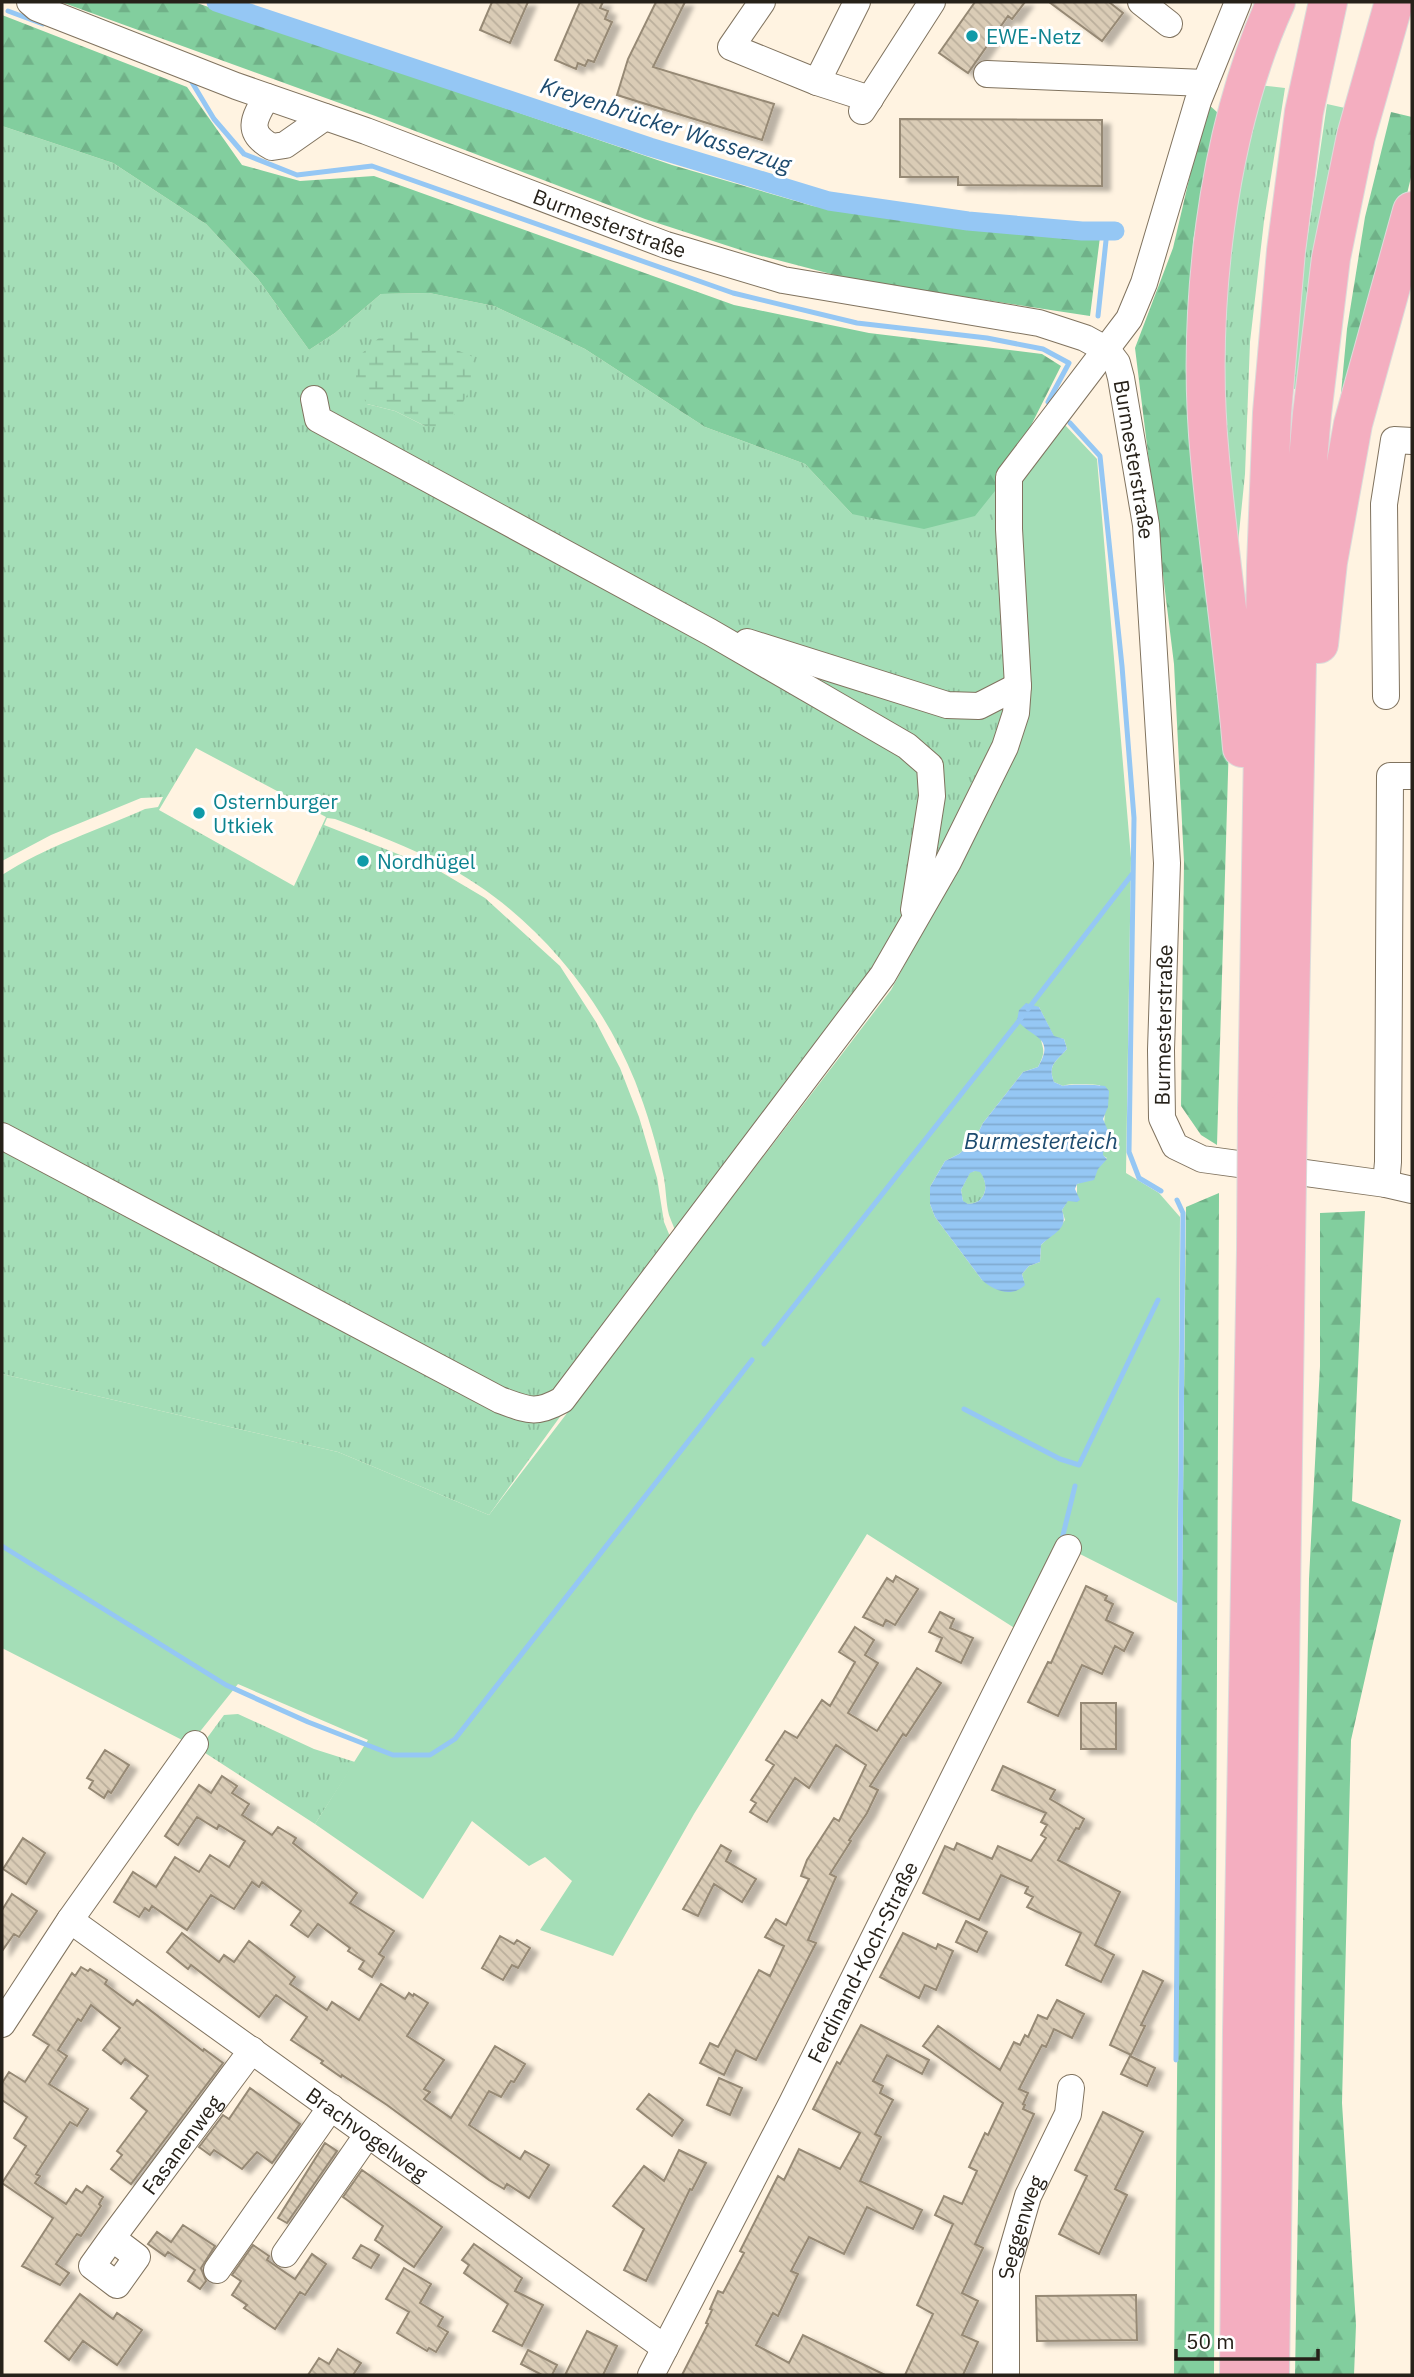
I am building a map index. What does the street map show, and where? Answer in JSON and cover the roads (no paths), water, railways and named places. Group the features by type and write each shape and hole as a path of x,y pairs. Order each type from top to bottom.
{"highway":[{"path":"1273,1109 1260,1011 1245,963 1246,800 1235,666 1209,456 1206,333 1214,229 1233,126 1276,2"},
{"path":"1270,2375 1273,1109 1294,829 1272,413 1286,251 1304,112 1328,2"},
{"path":"1260,1011 1282,564 1312,414 1331,258 1356,136 1394,2"},
{"path":"1294,829 1310,785 1316,673 1328,562 1353,424 1412,211"},
{"path":"1239,2375 1242,2018 1271,1248"}],"street":[{"name":"Burmesterstraße","path":"30,2 37,8 267,97 666,245 783,280 1039,323 1086,338 1107,350 1117,363 1121,378 1146,525 1167,863 1161,1050 1162,1118 1175,1146 1202,1160 1385,1184 1412,1190"},
{"path":"762,2 730,47 866,105 932,2"},
{"path":"817,82 857,2"},
{"path":"1141,2 1169,24"},
{"path":"2,1136 500,1400 528,1410 543,1410 562,1400 883,975 948,862 1005,747 1016,713 1018,686 1009,529 1009,477 1129,319 1144,283 1205,83 1238,2"},
{"path":"987,74 1205,83"},
{"path":"267,97 256,115 255,130 260,141 272,147 285,145 325,117"},
{"path":"314,400 318,419 710,632 907,746 930,766 932,796 911,929"},
{"path":"1386,696 1384,504 1394,440 1412,441"},
{"path":"710,632 947,705 979,706 1018,686"},
{"path":"1385,1184 1388,1149 1390,776 1412,776"},
{"name":"Ferdinand-Koch-Straße","path":"651,2375 792,2103 1068,1548"},
{"path":"2,2024 71,1920 195,1744"},
{"name":"Brachvogelweg","path":"71,1920 665,2348"},
{"name":"Fasanenweg","path":"112,2238 252,2050"},
{"name":"Seggenweg","path":"1006,2375 1006,2272 1027,2196 1068,2114 1071,2088"},
{"path":"217,2270 331,2107"},
{"path":"285,2254 368,2134"}],"water":[{"name":"Burmesterteich","path":"1026,1003 1039,1007 1054,1036 1064,1039 1067,1049 1052,1067 1054,1082 1063,1086 1105,1086 1109,1091 1108,1107 1103,1119 1109,1133 1103,1155 1107,1159 1098,1169 1094,1180 1077,1184 1075,1189 1080,1200 1068,1201 1062,1210 1062,1227 1041,1245 1040,1262 1029,1266 1022,1274 1025,1285 1009,1292 997,1290 982,1280 935,1217 930,1204 930,1187 945,1161 959,1154 974,1141 983,1123 1023,1072 1038,1067 1043,1057 1043,1044 1017,1020 1019,1010","holes":["980,1172 985,1182 984,1193 979,1201 968,1204 963,1201 961,1190 970,1173"]}],"waterway":[{"name":"Kreyenbrücker Wasserzug","path":"216,2 650,147 829,201 968,221 1082,231 1115,231"},
{"path":"8,11 43,24"},
{"path":"190,79 214,119 244,154 297,175 372,166 733,293 857,323 987,338 1043,349 1069,363 1048,402"},
{"path":"1098,316 1107,231"},
{"path":"1070,423 1100,456 1122,666 1134,818 1129,1152 1139,1178 1161,1191"},
{"path":"1028,1009 1133,873"},
{"path":"764,1344 1022,1017"},
{"path":"1176,2060 1183,1213 1177,1200"},
{"path":"964,1409 1060,1459 1079,1465 1158,1300"},
{"path":"2,1546 226,1685 308,1722 393,1755 430,1755 455,1739 752,1360"},
{"path":"1062,1539 1075,1486"}],"place":[{"name":"EWE-Netz","path":"972,36"},
{"name":"Osternburger Utkiek","path":"199,813"},
{"name":"Nordhügel","path":"363,861"}]}
